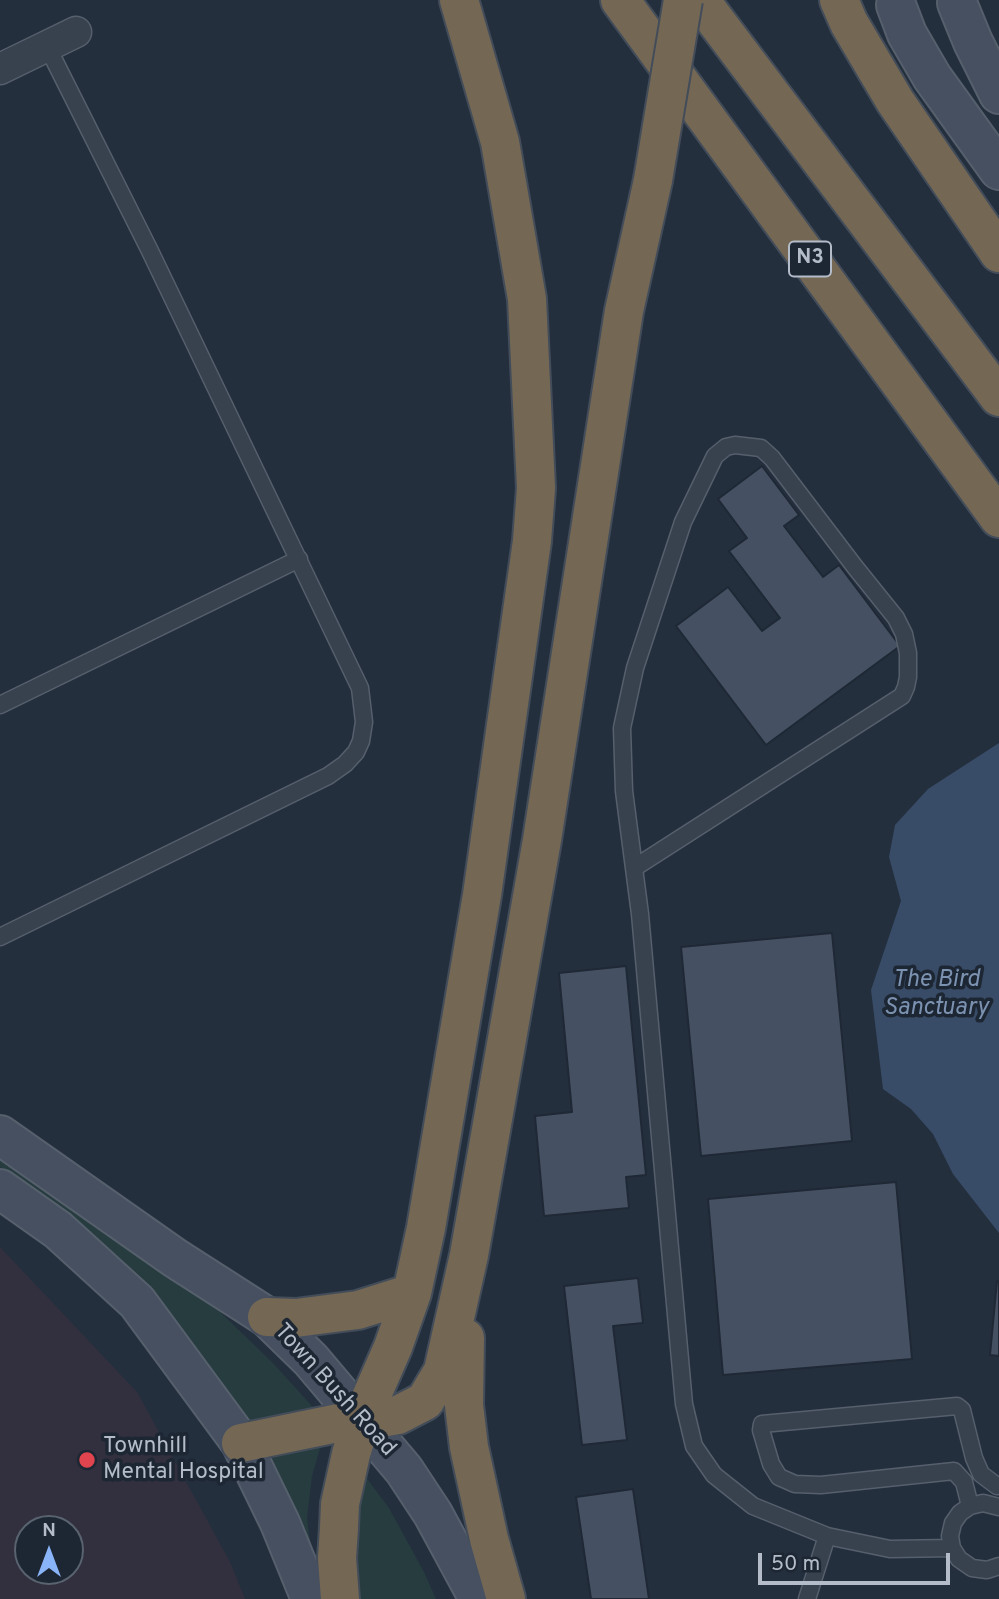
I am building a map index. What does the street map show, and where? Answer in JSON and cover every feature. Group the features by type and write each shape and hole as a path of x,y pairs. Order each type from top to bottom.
{"highway":[{"path":"340,1599 337,1558 341,1504 351,1454 362,1418 393,1347 412,1293 426,1228 482,895 532,541 536,488 527,299 522,263 500,142 459,0"},
{"name":"N3","path":"620,0 999,518"},
{"path":"241,1443 362,1418 398,1415 425,1401 443,1371 469,1255 542,841 624,311 653,180 683,0"},
{"path":"700,0 999,397"},
{"path":"839,0 849,23 895,101 999,253"},
{"path":"469,1255 464,1405 478,1488 506,1599"},
{"path":"267,1317 296,1318 358,1310 412,1293"}],"street":[{"path":"893,3 906,10 928,14 939,12 959,1 973,42 999,94"},
{"path":"893,3 932,77 999,170"},
{"path":"0,69 76,32"},
{"name":"Town Bush Road","path":"0,1135 174,1258 267,1317 311,1360 404,1470 433,1514 479,1599"},
{"path":"0,1189 58,1230 137,1302 241,1443 280,1523 311,1599"}],"lane":[{"path":"0,937 328,776 351,758 361,741 365,722 360,688 47,46"},
{"path":"634,868 902,696 906,687 908,653 904,634 896,618 772,458 761,448 735,445 726,447 715,456 683,522 635,668 622,728 624,791 634,868 684,1404 694,1446 714,1475 753,1506 827,1536 890,1549 952,1548"},
{"path":"0,705 299,559"},
{"path":"984,1505 954,1471 821,1485 795,1484 779,1477 771,1464 761,1430 762,1424 957,1406 962,1410 974,1458 981,1474 998,1485 984,1505 960,1513 953,1523 950,1536 952,1548 959,1559 972,1568 987,1570 999,1566"},
{"path":"807,1599 827,1536"}],"shaded area":[{"name":"Townhill Mental Hospital","path":"0,1247 137,1392 230,1562 245,1599 0,1599"}],"green space":[{"path":"0,1154 162,1264 218,1310 273,1363 321,1416 249,1430 23,1188 0,1167"},
{"path":"321,1445 312,1476 307,1518 317,1597 257,1462"},
{"path":"353,1460 389,1508 436,1599 341,1599"}],"water":[{"name":"The Bird Sanctuary","path":"999,743 999,1233 953,1174 933,1134 911,1109 883,1089 871,990 901,901 889,857 895,825 928,789"}],"building":[{"path":"762,466 799,515 784,526 823,577 839,565 900,646 766,745 676,626 728,587 762,631 780,618 729,551 747,538 718,499"},
{"path":"832,933 852,1141 701,1156 681,947"},
{"path":"626,966 646,1175 626,1177 629,1208 544,1216 535,1116 572,1112 559,973"},
{"path":"896,1182 912,1359 723,1375 708,1199"},
{"path":"638,1278 643,1323 613,1326 627,1440 582,1445 564,1286"},
{"path":"997,1281 999,1282 999,1356 990,1355"},
{"path":"633,1489 649,1599 591,1599 576,1497"}],"place":[{"name":"Townhill Mental Hospital","path":"87,1460"}]}
